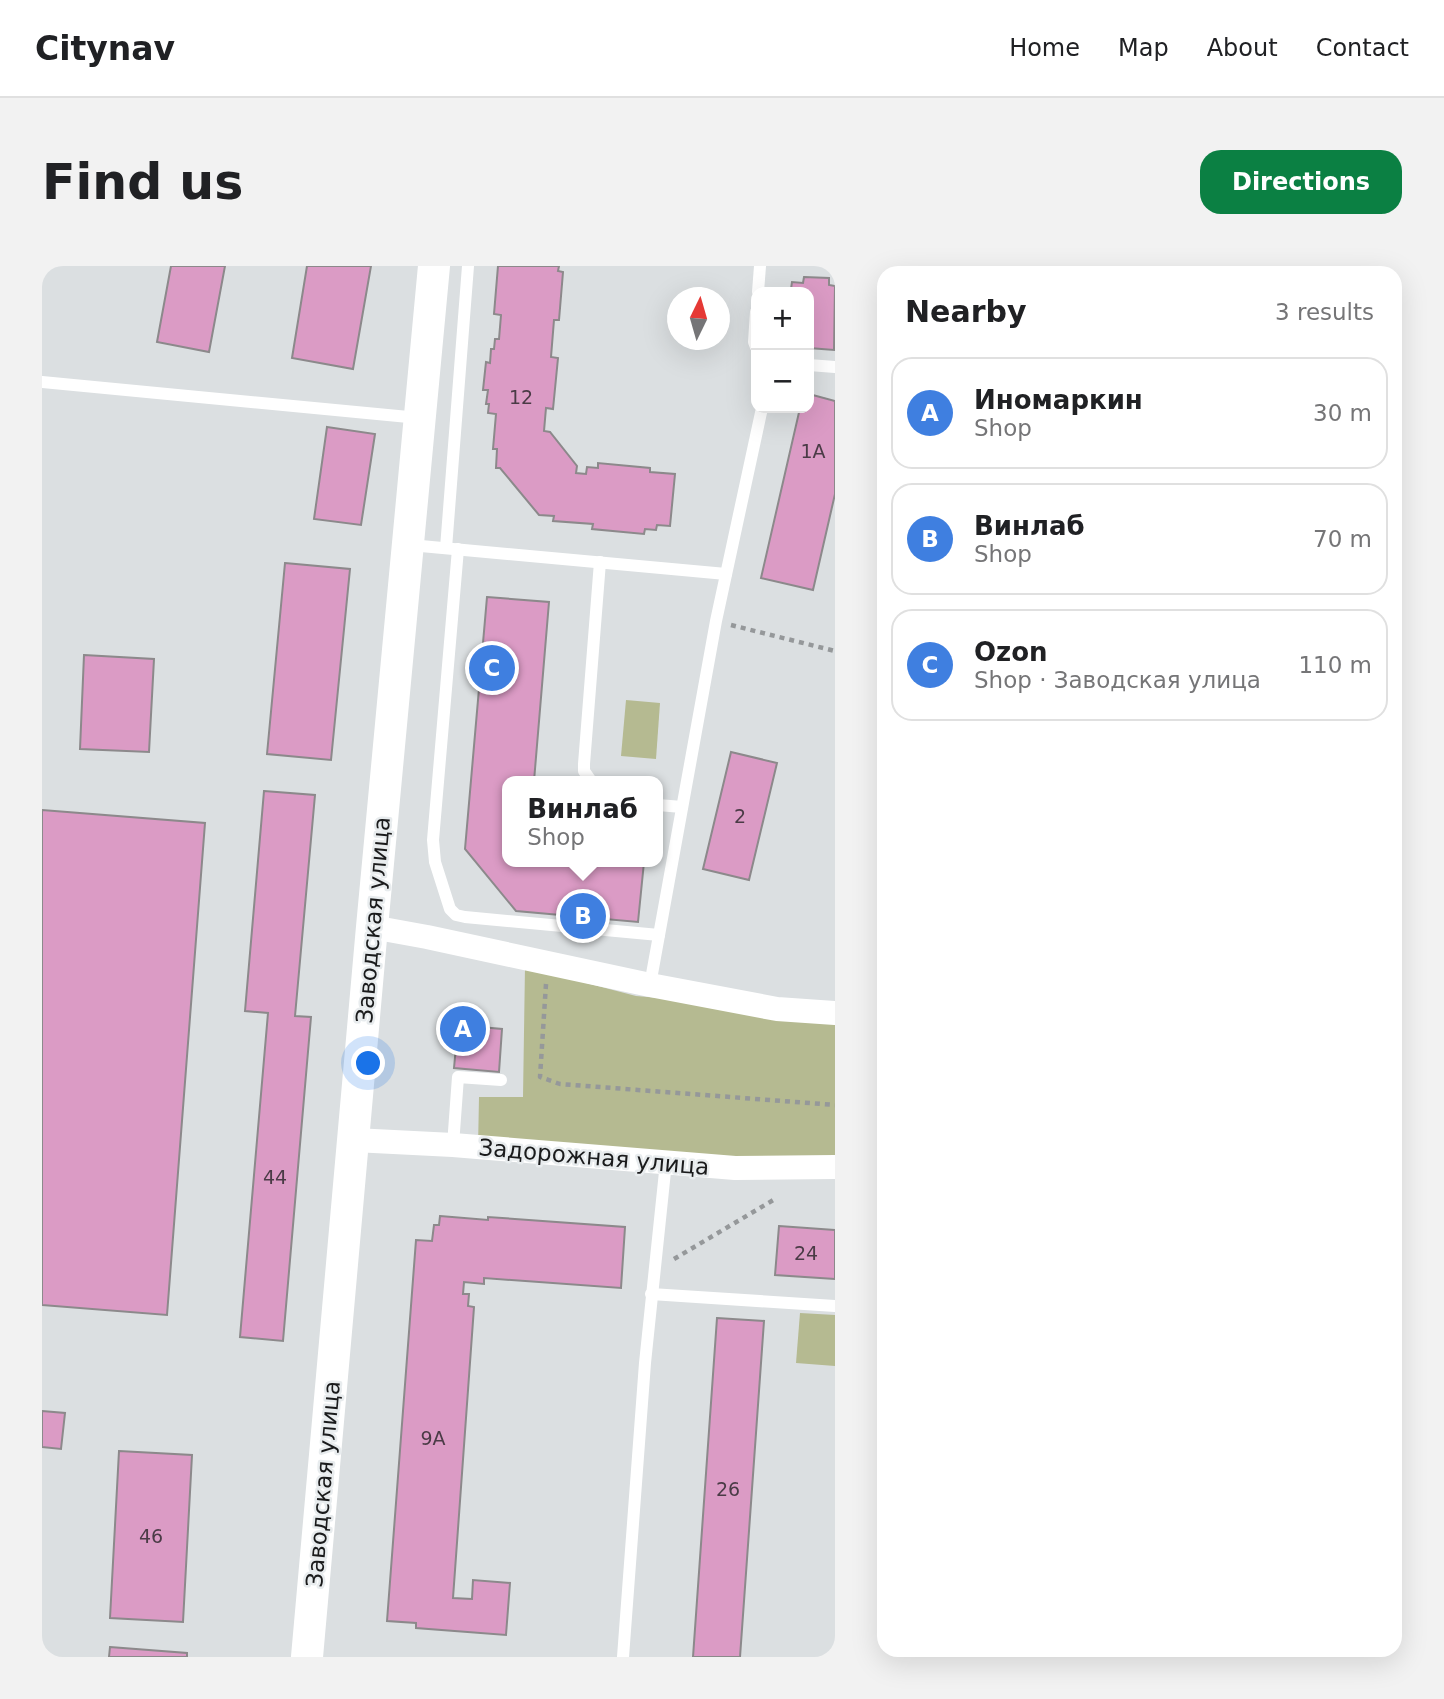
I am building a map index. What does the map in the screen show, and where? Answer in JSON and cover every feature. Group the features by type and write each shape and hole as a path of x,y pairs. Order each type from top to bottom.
{"street":[{"name":"Заводская улица","path":"307,1657 434,266"},
{"path":"372,927 777,1009 835,1013"},
{"name":"Задорожная улица","path":"354,1140 453,1145 735,1168 835,1167"}],"lane":[{"path":"468,266 433,840 435,862 450,909 456,915 659,935"},
{"path":"758,287 760,266"},
{"path":"814,365 835,367"},
{"path":"42,382 419,418"},
{"path":"650,985 716,621 761,413"},
{"path":"407,544 726,574"},
{"path":"588,776 584,764 600,562"},
{"path":"663,805 682,807"},
{"path":"453,1145 458,1077 500,1080"},
{"path":"623,1657 651,1294 666,1162"},
{"path":"651,1294 835,1306"}],"path":[{"path":"716,621 835,652"},
{"path":"548,962 540,1077 560,1084 835,1105"},
{"path":"655,1270 775,1199"}],"green space":[{"path":"626,700 660,703 656,759 621,756"},
{"path":"525,967 636,996 835,1013 835,1167 478,1148 479,1097 523,1097"},
{"path":"800,1313 835,1315 835,1366 796,1363"}],"building":[{"path":"171,266 225,266 209,352 157,342"},
{"path":"307,266 371,266 353,369 292,358"},
{"path":"498,266 559,266 558,271 563,272 559,320 554,320 551,357 558,358 553,409 546,408 544,431 550,432 577,466 576,473 586,474 587,467 598,468 598,463 650,468 650,472 675,474 670,526 657,525 656,530 645,529 644,534 592,529 593,524 553,521 554,516 539,515 500,468 496,468 497,449 493,449 496,414 488,413 488,390 483,390 486,362 490,363 491,349 494,349 495,339 499,339 501,315 494,314"},
{"path":"804,277 829,278 829,285 835,286 834,350 814,348 814,287 791,287 792,282 803,283"},
{"path":"814,395 835,401 835,494 813,590 761,578 799,413 814,413"},
{"path":"327,427 375,434 361,525 314,519"},
{"path":"285,563 350,569 331,760 267,754"},
{"path":"487,597 549,602 534,776 502,776 502,867 644,867 638,922 516,911 465,849"},
{"path":"84,655 154,659 149,752 80,749"},
{"path":"731,752 777,763 749,880 703,869"},
{"path":"264,791 315,795 295,1016 311,1017 283,1341 240,1337 268,1013 245,1011"},
{"path":"42,810 205,823 167,1315 42,1305"},
{"path":"458,1025 502,1029 499,1072 454,1068"},
{"path":"440,1216 625,1227 621,1288 484,1278 484,1284 464,1282 463,1294 469,1294 468,1306 474,1307 453,1598 472,1599 473,1580 510,1583 506,1635 416,1628 416,1623 387,1621 416,1240 432,1241 434,1225 439,1225"},
{"path":"779,1226 835,1230 835,1279 775,1275"},
{"path":"717,1318 764,1321 740,1657 693,1657"},
{"path":"42,1411 65,1413 61,1449 42,1447"},
{"path":"119,1451 192,1455 183,1622 110,1618"},
{"path":"110,1647 187,1653 187,1657 109,1657"}],"place":[{"name":"Ozon","path":"492,668"},
{"name":"Винлаб","path":"583,916"},
{"name":"Иномаркин","path":"463,1029"}]}
